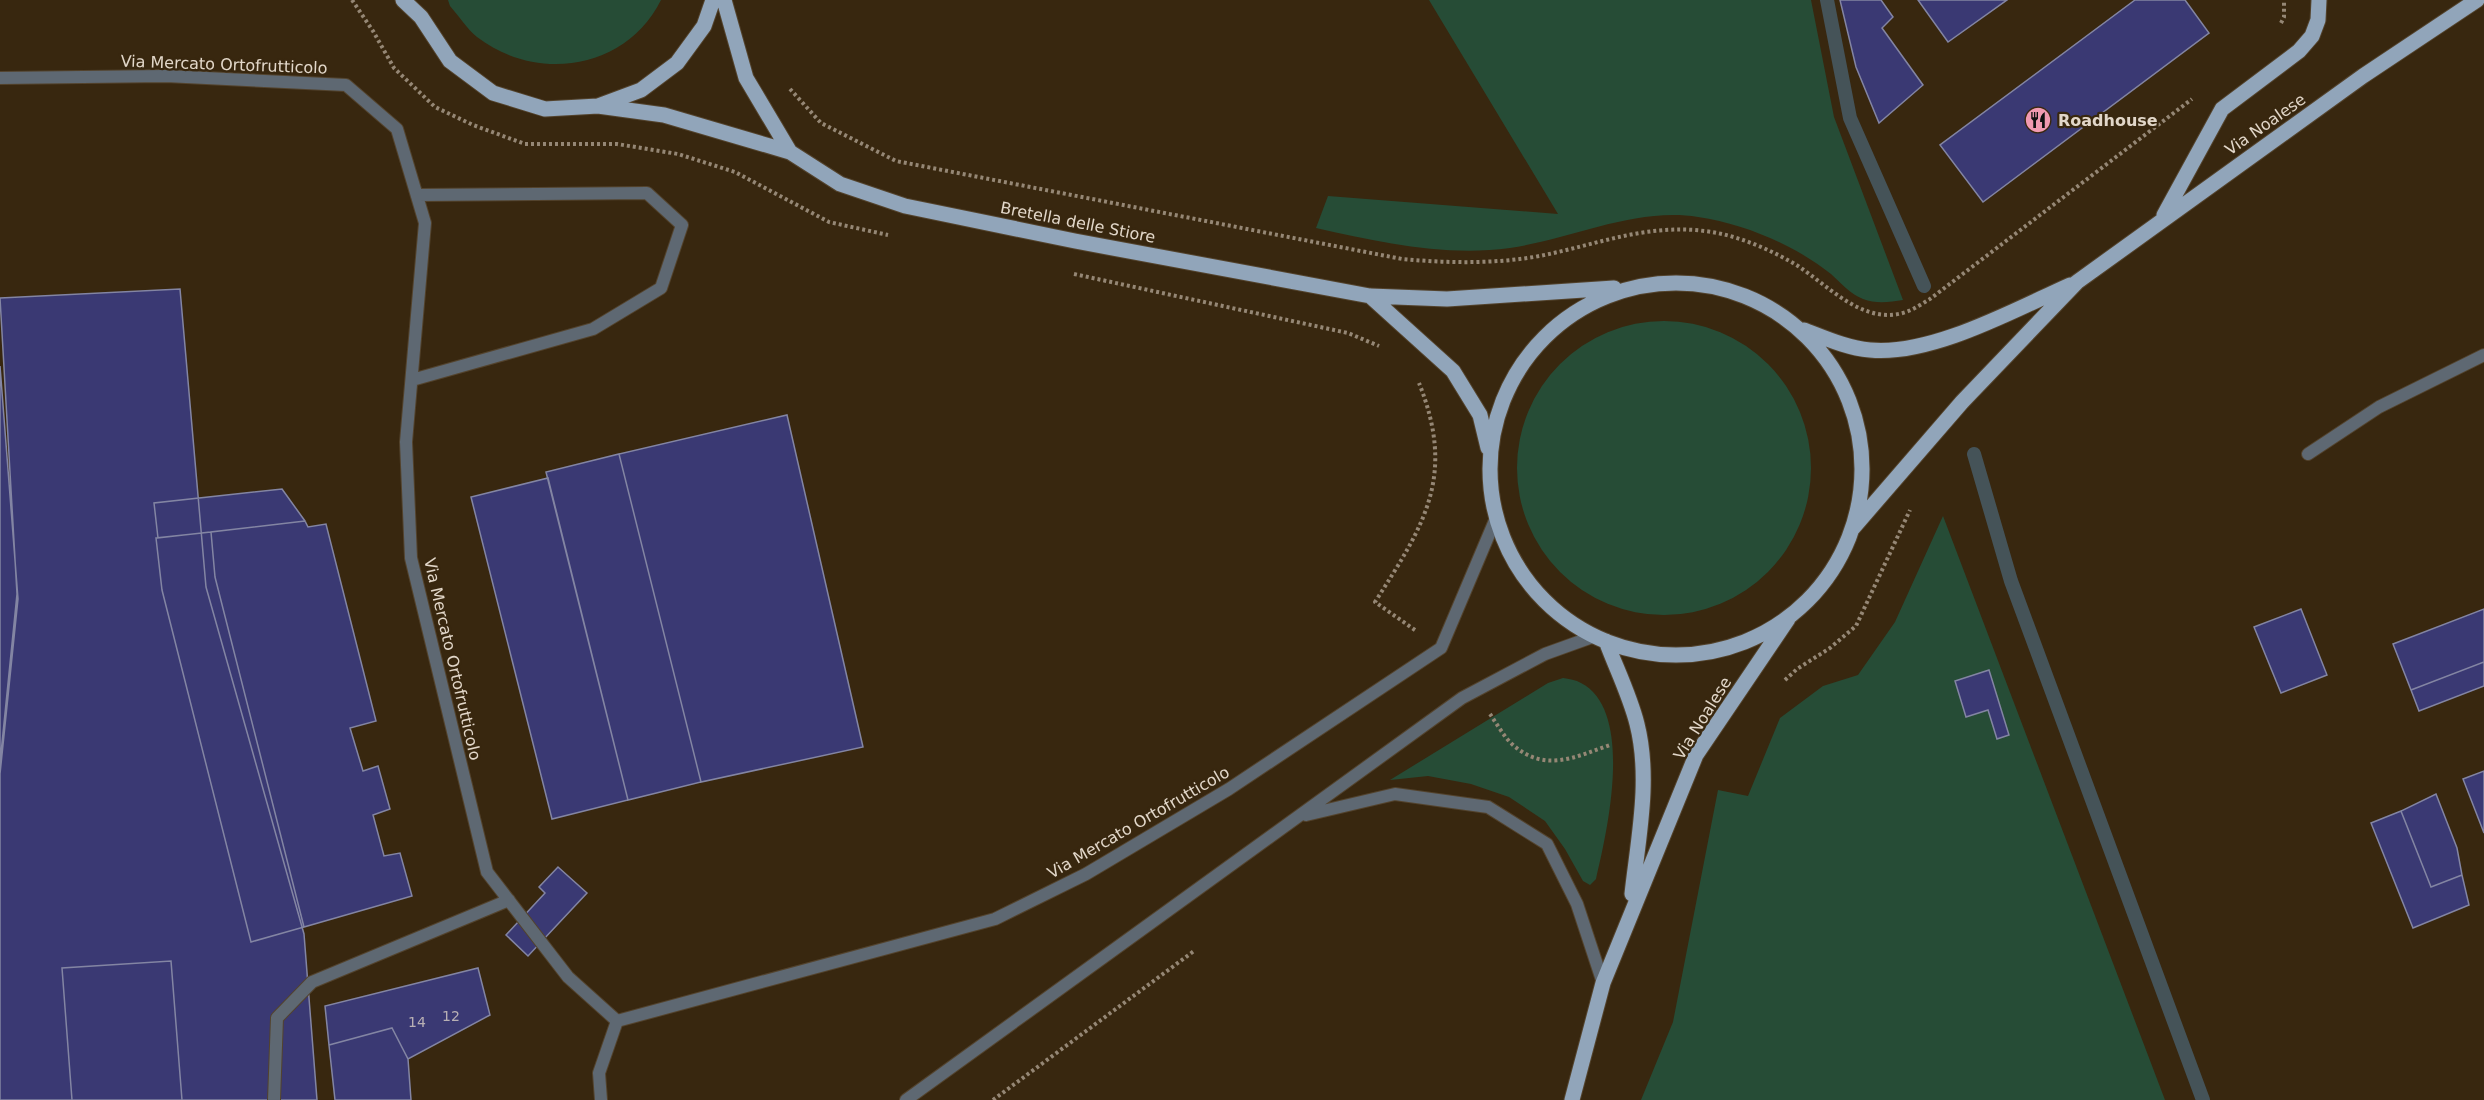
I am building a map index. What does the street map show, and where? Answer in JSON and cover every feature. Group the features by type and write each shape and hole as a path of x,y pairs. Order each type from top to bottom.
{"main road":[{"path":"403,0 420,16 450,61 493,93 545,109 598,106 641,90 677,63 704,26 713,0"},
{"path":"415,0 420,16"},
{"name":"Bretella delle Stiore","path":"724,0 746,78 790,152"},
{"path":"2162,220 2222,109 2299,51 2312,36 2318,20 2319,0"},
{"name":"Via Noalese","path":"1851,530 1962,402 2077,282 2363,76 2477,0"},
{"name":"Bretella delle Stiore","path":"598,106 664,115 790,152 840,184 906,206 1075,241 1370,296 1447,299 1642,286"},
{"name":"Via Noalese","path":"1795,327 1832,341 1868,350 1896,351 1952,336 2077,282"},
{"name":"Via Noalese","path":"1572,1100 1603,983 1630,912 1696,755 1789,616 1823,582 1837,562 1851,530 1860,494 1862,456 1856,419 1842,385 1822,353 1795,327 1761,304 1723,289 1683,283 1642,286 1603,297 1567,317 1537,344 1513,377 1501,405 1490,454 1490,486 1496,518 1516,567 1551,607 1600,639 1653,654 1701,654 1747,641 1789,616"},
{"path":"1370,296 1453,370 1480,415 1490,454"},
{"name":"Via Noalese","path":"1600,639 1637,723 1641,747 1643,790 1630,912"}],"street":[{"name":"Via Mercato Ortofrutticolo","path":"0,78 166,76 346,85 397,129 426,223 406,442 411,558 487,872 568,977 617,1021 684,1001 995,919 1086,874 1229,789 1441,648"},
{"path":"412,380 593,329 661,288 682,225 647,193 417,195"},
{"path":"2308,454 2379,407 2484,355"},
{"path":"1441,648 1496,518"},
{"path":"906,1100 1462,698 1545,654 1600,639"},
{"path":"1299,816 1395,794 1488,807 1547,844 1577,904 1603,983"},
{"path":"274,1100 277,1018 312,982 509,900"},
{"path":"601,1100 599,1073 617,1021"}],"path":[{"path":"352,0 394,68 435,107 473,125 525,144 617,144 678,154 735,172 829,222 898,237"},
{"path":"2278,29 2284,16 2284,0"},
{"path":"788,86 821,123 896,161 1402,259 1430,262 1503,261 1534,257 1628,233 1656,230 1689,230 1722,234 1773,253 1796,265 1854,306 1863,311 1882,314 1908,312 1930,299 2201,92"},
{"path":"1071,274 1348,333 1385,349"},
{"path":"1417,378 1431,412 1437,456 1427,511 1412,544 1374,602 1441,648"},
{"path":"1780,685 1797,669 1830,648 1856,626 1911,509"},
{"path":"1477,690 1486,708 1512,744 1534,759 1558,762 1615,744 1641,747"},
{"path":"993,1100 1194,951"}],"green space":[{"path":"448,0 661,0 646,24 626,42 603,55 578,62 552,64 526,60 501,51 477,37 450,6"},
{"path":"1429,0 1811,0 1834,117 1903,300 1878,302 1858,297 1831,274 1789,247 1745,228 1698,217 1651,216 1604,225 1533,244 1461,251 1412,247 1316,228 1328,196 1558,214"},
{"path":"1664,321 1693,324 1720,333 1745,346 1768,364 1786,387 1799,412 1808,439 1811,468 1808,497 1799,524 1786,549 1768,572 1745,590 1720,603 1693,612 1664,615 1635,612 1608,603 1583,590 1560,572 1542,549 1529,524 1520,497 1517,468 1520,439 1529,412 1542,387 1560,364 1583,346 1608,333 1635,324"},
{"path":"1943,516 2165,1100 1641,1100 1673,1022 1718,790 1748,796 1780,718 1823,686 1858,675 1895,622"},
{"path":"1563,678 1581,683 1598,698 1608,719 1612,745 1613,774 1606,832 1596,879 1590,885 1583,881 1565,849 1545,821 1509,797 1471,784 1428,776 1390,780 1548,683"}],"building":[{"path":"1840,0 1881,0 1893,17 1882,28 1923,85 1879,123 1856,67"},
{"path":"1918,0 2007,0 1948,42"},
{"path":"2135,0 2185,0 2209,33 1983,202 1940,145"},
{"path":"180,289 206,587 304,934 317,1100 0,1100 0,763 17,594 0,298"},
{"path":"0,366 18,599 0,774"},
{"path":"787,415 863,747 701,782 619,454"},
{"path":"619,454 701,782 628,800 546,472"},
{"path":"548,478 628,800 552,819 471,497"},
{"path":"282,489 305,521 158,538 154,503"},
{"path":"305,521 308,527 326,524 376,721 350,728 363,771 378,766 390,809 373,815 384,856 400,853 412,896 304,927 215,577 211,532"},
{"path":"211,532 215,577 304,927 251,942 162,590 156,538"},
{"path":"2301,609 2327,675 2281,693 2254,627"},
{"path":"2484,609 2484,662 2411,690 2393,644"},
{"path":"2484,662 2484,686 2419,711 2411,690"},
{"path":"1989,670 2009,735 1997,739 1988,710 1966,717 1955,681"},
{"path":"2484,771 2484,833 2463,779"},
{"path":"2436,794 2457,848 2462,875 2431,887 2401,811"},
{"path":"2401,811 2431,887 2462,875 2469,905 2413,928 2371,823"},
{"path":"558,867 587,893 528,956 506,935 545,893 539,887"},
{"path":"171,961 182,1100 72,1100 62,968"},
{"path":"478,968 490,1015 408,1059 392,1028 329,1045 325,1006"},
{"path":"392,1028 408,1059 411,1100 335,1100 329,1045"}],"waterway":[{"path":"1827,0 1850,118 1924,286"},
{"path":"1974,454 2011,581 2203,1100"}],"place":[{"name":"Roadhouse","path":"2038,120"}]}
